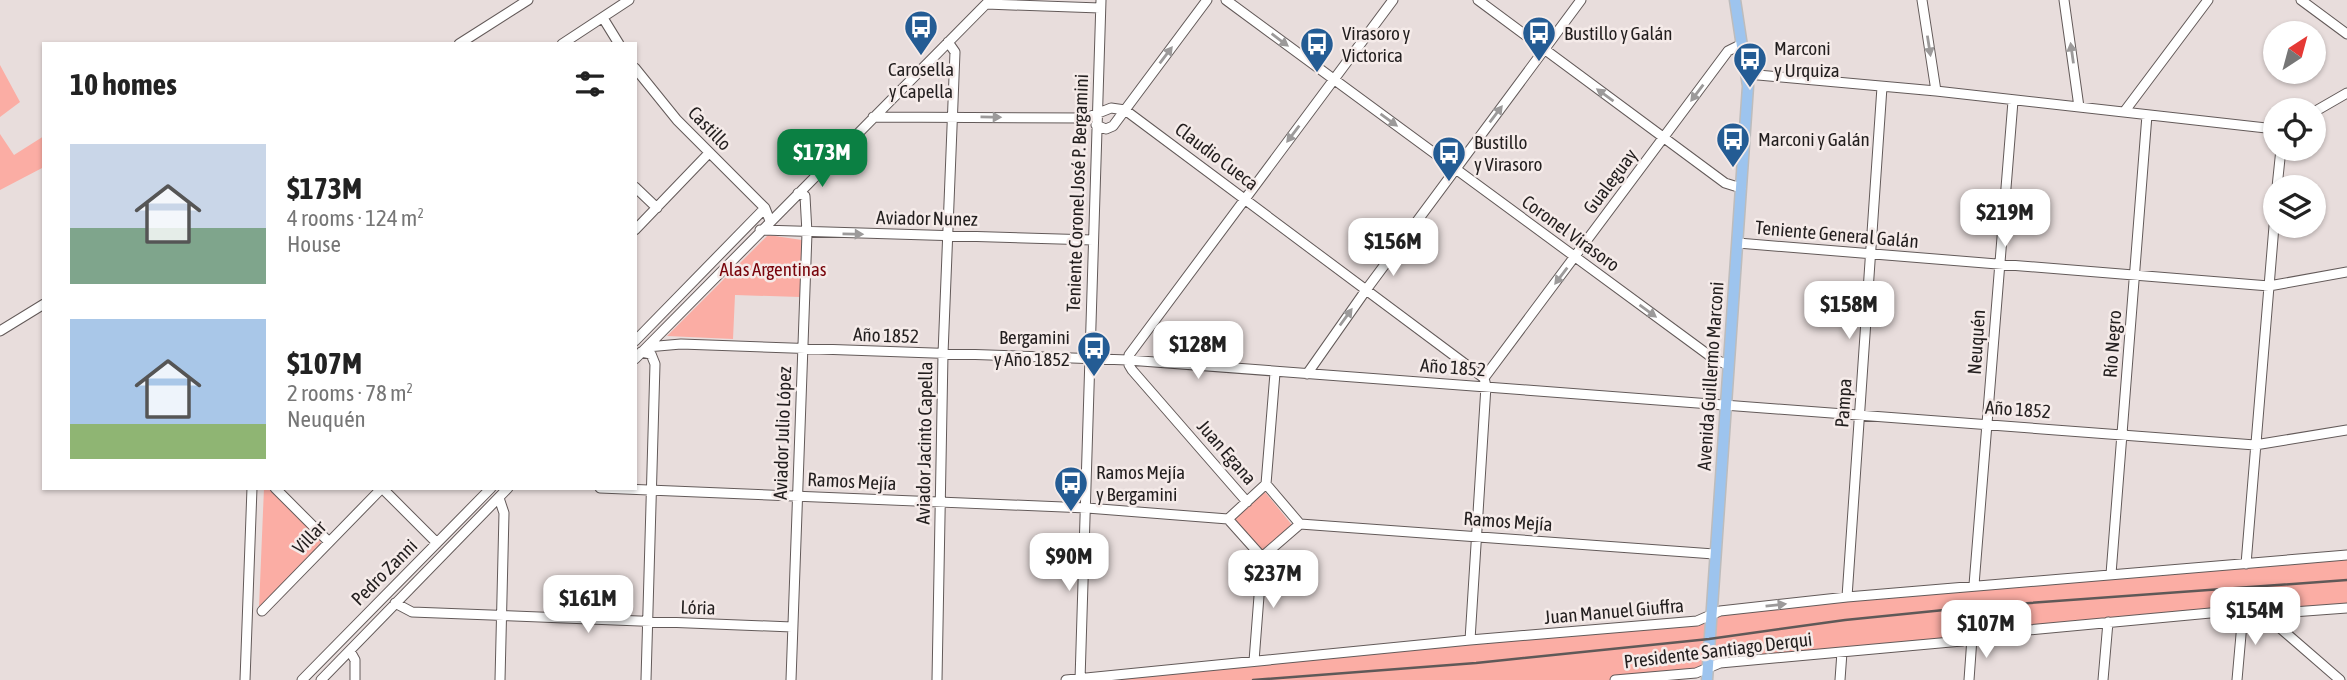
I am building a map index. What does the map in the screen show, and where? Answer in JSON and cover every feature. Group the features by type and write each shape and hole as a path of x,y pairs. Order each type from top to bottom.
{"main road":[{"name":"Avenida Guillermo Marconi","path":"1707,674 1738,243 1747,74 1735,0"}],"street":[{"path":"462,42 528,0"},
{"path":"565,42 629,0"},
{"path":"873,117 1086,118 1096,120 1106,129 1110,128 1207,0"},
{"name":"Coronel Virasoro","path":"1226,0 1575,258 1714,359 1728,365"},
{"path":"1128,360 1132,351 1393,0"},
{"path":"1478,0 1725,183 1741,188"},
{"path":"1307,374 1581,0"},
{"path":"1922,0 1936,91"},
{"path":"2064,0 2079,107"},
{"path":"2124,112 2208,0"},
{"path":"2301,0 2347,34"},
{"path":"641,353 988,2 1100,4"},
{"name":"Teniente Coronel José P. Bergamini","path":"1080,679 1100,4"},
{"path":"603,18 618,42"},
{"name":"Aviador Jacinto Capella","path":"937,680 943,354 955,52 948,42"},
{"name":"Gualeguay","path":"1485,382 1728,51 1742,44"},
{"name":"Castillo","path":"637,70 677,120 765,208"},
{"path":"1747,74 1936,91 2263,128"},
{"name":"Pampa","path":"1846,597 1882,87"},
{"path":"2326,106 2346,96"},
{"name":"Neuquén","path":"1974,585 2013,101"},
{"path":"1096,120 1111,108 1125,110"},
{"name":"Claudio Cueca","path":"1125,110 1472,369 1485,382"},
{"name":"Río Negro","path":"2111,574 2147,116"},
{"path":"637,228 709,153"},
{"path":"637,189 657,208"},
{"name":"Aviador Julio López","path":"791,680 807,233 805,196 798,192"},
{"path":"637,339 765,208 770,221"},
{"name":"Aviador Nunez","path":"760,230 1093,240"},
{"path":"2246,564 2273,238"},
{"name":"Teniente General Galán","path":"1738,243 2269,286 2347,272"},
{"path":"0,331 42,305"},
{"name":"Año 1852","path":"641,353 681,344 1128,360 1467,386 1485,382 1725,405 2255,445 2347,430"},
{"path":"641,353 651,355 655,364 646,680"},
{"name":"Juan Egana","path":"1128,360 1132,370 1247,502"},
{"path":"1467,386 1472,378 1472,369"},
{"path":"1262,556 1228,519 1266,485 1275,373"},
{"path":"1470,640 1485,382"},
{"path":"1254,662 1262,556 1300,524 1266,485"},
{"name":"Ramos Mejía","path":"637,489 1087,508 1228,519"},
{"path":"245,680 252,490"},
{"path":"277,490 329,541"},
{"name":"Villar","path":"262,611 380,490"},
{"path":"384,490 438,542"},
{"name":"Pedro Zanni","path":"302,680 489,490"},
{"path":"321,680 506,490"},
{"path":"499,499 505,513 500,680"},
{"name":"Ramos Mejía","path":"1300,524 1714,554"},
{"name":"Juan Manuel Giuffra","path":"1066,680 1470,640 1697,621 1720,611 1846,597 2347,555"},
{"name":"Lória","path":"395,603 412,612 792,627"},
{"name":"Presidente Santiago Derqui","path":"1615,680 1707,674 1720,663 1972,638 1985,634 2221,612 2264,614 2347,608"},
{"path":"2237,680 2243,612"},
{"path":"2264,614 2340,680"},
{"path":"2103,680 2108,622"},
{"path":"1969,680 1972,638"},
{"path":"350,651 355,660 355,680"},
{"path":"1840,680 1842,652"}],"green space":[{"path":"0,65 20,102 0,117"},
{"path":"0,134 14,155 42,137 42,168 0,190"},
{"name":"Alas Argentinas","path":"768,235 802,240 800,297 735,295 733,339 667,336"},
{"path":"264,490 270,490 321,543 259,608"},
{"path":"1265,492 1292,525 1262,550 1234,518"},
{"path":"2347,555 2347,608 2243,612 1979,635 1615,680 1095,680 1697,621 1716,612"}],"railway":[{"path":"1253,680 1476,663 1709,639 1845,620 1974,607 2347,580"}],"place":[{"name":"Carosella y Capella","path":"921,57"},
{"name":"Bustillo y Galán","path":"1539,63"},
{"name":"Virasoro y Victorica","path":"1317,74"},
{"name":"Marconi y Urquiza","path":"1750,89"},
{"name":"Marconi y Galán","path":"1733,169"},
{"name":"Bustillo y Virasoro","path":"1449,183"},
{"name":"Bergamini y Año 1852","path":"1094,378"},
{"name":"Ramos Mejía y Bergamini","path":"1071,513"}]}
